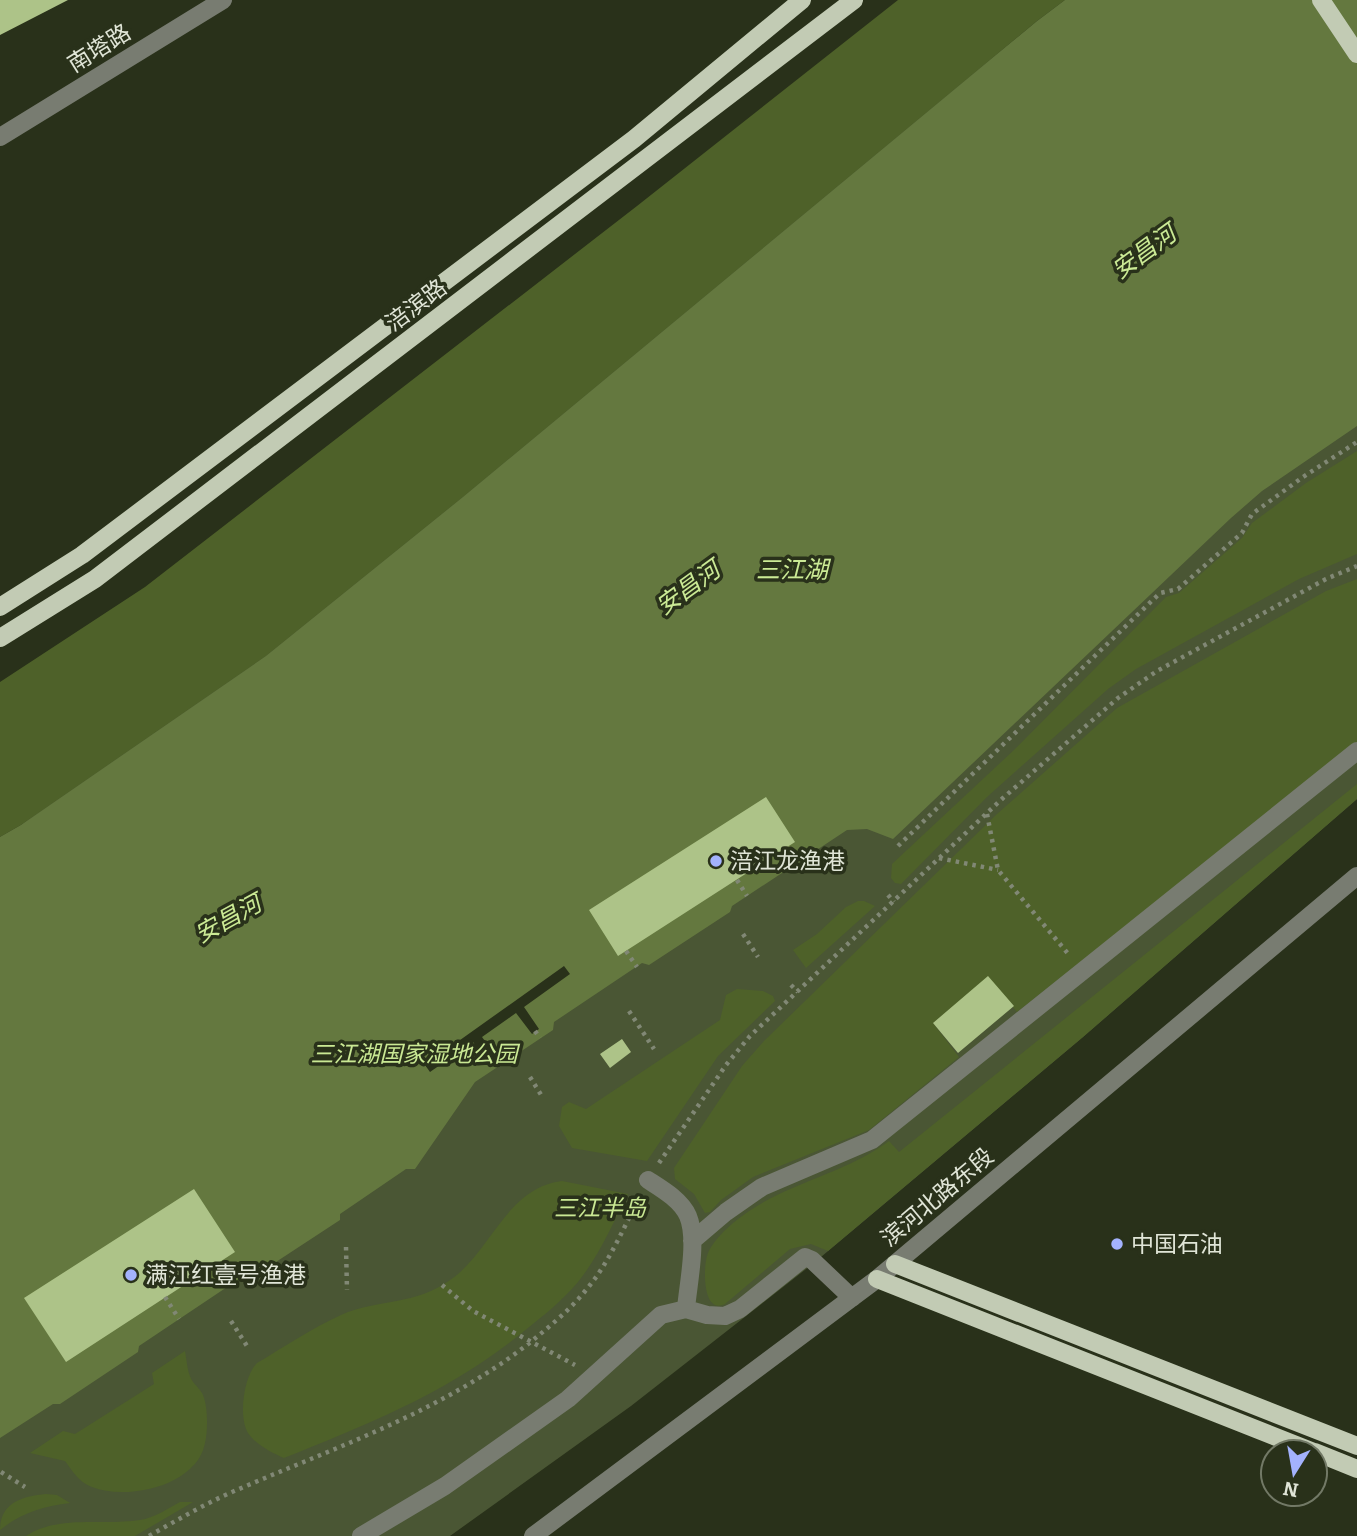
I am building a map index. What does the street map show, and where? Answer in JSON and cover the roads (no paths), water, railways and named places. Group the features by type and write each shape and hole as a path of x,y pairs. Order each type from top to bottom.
{"main road":[{"name":"涪滨路","path":"0,607 82,555 634,139 802,0"},
{"name":"涪滨路","path":"0,638 96,579 854,0"},
{"path":"1321,0 1357,54"},
{"path":"895,1264 1357,1446"},
{"path":"877,1279 1280,1438"},
{"path":"1329,1458 1357,1469"}],"street":[{"name":"南塔路","path":"0,137 223,0"},
{"path":"692,1241 726,1212 762,1187 872,1139 1357,751"},
{"name":"滨河北路东段","path":"533,1536 877,1279 1357,876"},
{"path":"648,1180 669,1194 688,1216 692,1241 686,1309"},
{"path":"360,1536 445,1486 568,1399 661,1315 686,1309 707,1315 725,1316 740,1309 805,1257 813,1259 852,1298"}],"water":[{"name":"三江湖","path":"1065,0 1357,0 1357,426 1262,491 1231,518 893,839 867,829 847,830 732,906 730,912 649,965 642,963 554,1022 553,1030 475,1082 415,1169 406,1169 340,1214 340,1220 250,1279 239,1279 139,1346 138,1352 60,1404 53,1404 0,1438 0,837 266,656 463,497"}],"place":[{"name":"涪江龙渔港","path":"716,861"},
{"name":"中国石油","path":"1117,1244"},
{"name":"满江红壹号渔港","path":"131,1275"}],"water label":[{"name":"安昌河","path":"1144,252"},
{"name":"安昌河","path":"688,588"},
{"name":"安昌河","path":"228,919"}],"park label":[{"name":"三江湖国家湿地公园","path":"414,1054"},
{"name":"三江半岛","path":"600,1208"}]}
